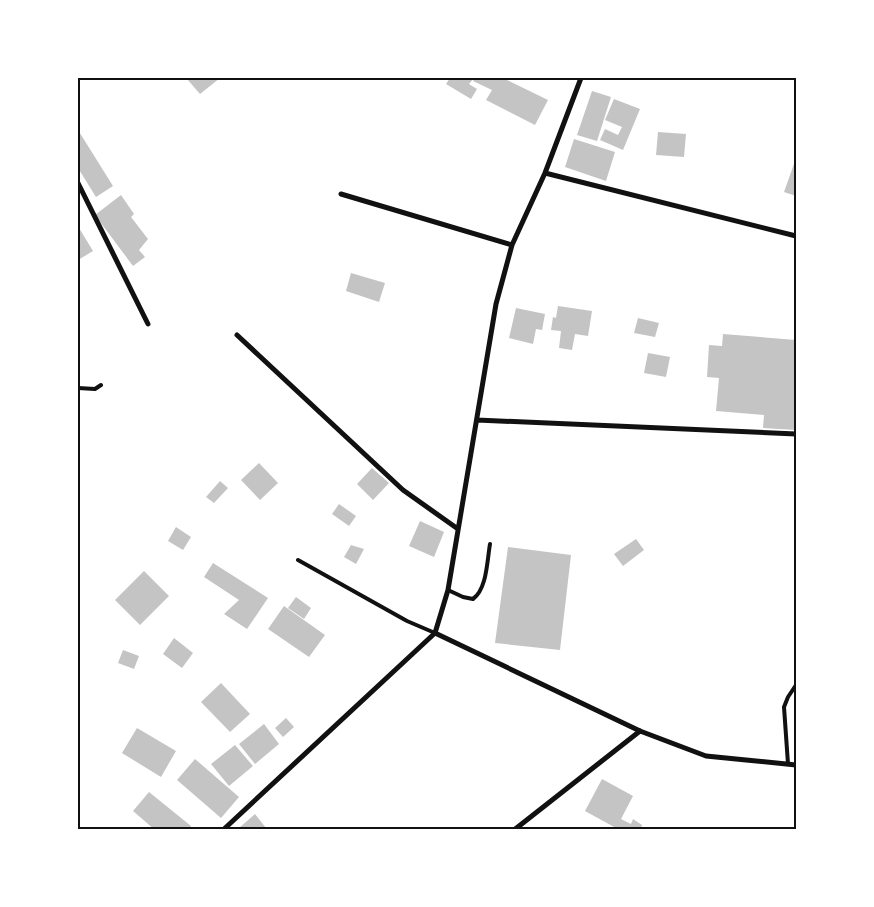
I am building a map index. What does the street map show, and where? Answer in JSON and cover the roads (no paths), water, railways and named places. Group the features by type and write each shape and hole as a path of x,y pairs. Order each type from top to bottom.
{"street":[{"path":"224,830 435,633 448,590 496,304 512,245 545,173 581,78"},
{"path":"545,173 796,236"},
{"path":"78,183 148,324"},
{"path":"341,194 512,245"},
{"path":"237,334 403,490 458,530"},
{"path":"477,420 796,434"},
{"path":"435,633 640,731 706,756 796,765"},
{"path":"514,830 640,731"}],"lane":[{"path":"78,388 95,389 101,385"},
{"path":"448,590 463,597 473,599 478,595 483,586 490,544"},
{"path":"298,560 407,621 435,633"},
{"path":"788,764 784,707 796,685"}]}
